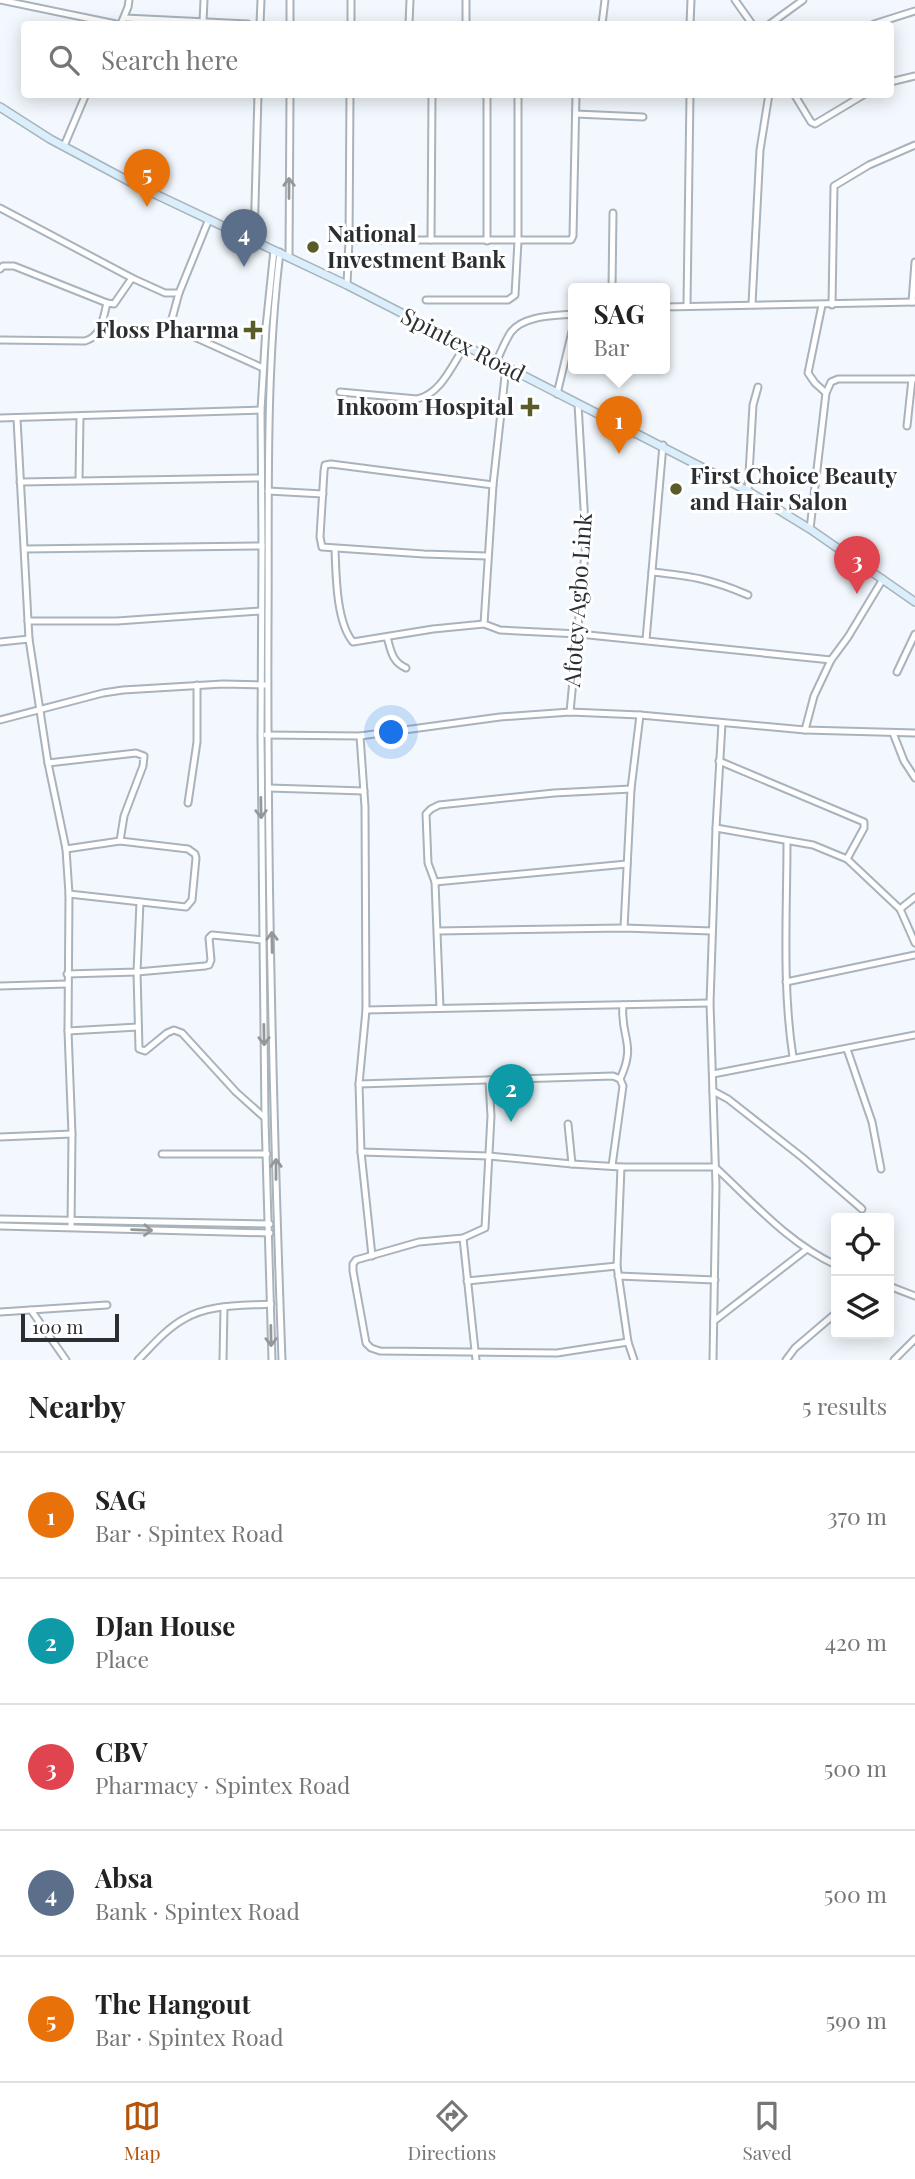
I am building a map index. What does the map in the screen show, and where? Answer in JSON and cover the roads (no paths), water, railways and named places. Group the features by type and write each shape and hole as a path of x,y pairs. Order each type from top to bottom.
{"main road":[{"name":"Spintex Road","path":"0,107 136,185 347,285 557,394 663,445 748,491 810,529 915,602"}],"street":[{"path":"0,0 104,21"},
{"path":"122,21 129,0"},
{"path":"203,21 204,0"},
{"path":"260,21 261,0"},
{"path":"290,0 290,21"},
{"path":"351,0 351,21"},
{"path":"408,21 410,0"},
{"path":"466,0 466,21"},
{"path":"602,21 605,0"},
{"path":"690,21 691,0"},
{"path":"735,0 750,21"},
{"path":"774,21 803,0"},
{"path":"884,21 915,12"},
{"path":"125,18 184,21"},
{"path":"894,81 915,76"},
{"path":"64,146 84,98"},
{"path":"254,241 258,98"},
{"path":"289,257 290,98"},
{"path":"347,285 350,98"},
{"path":"432,98 432,240"},
{"path":"487,98 487,241"},
{"path":"426,300 512,299 515,293 518,241 518,98"},
{"path":"349,240 572,239 576,98"},
{"path":"687,306 690,98"},
{"path":"752,304 760,150 768,98"},
{"path":"796,98 815,124 859,98"},
{"path":"576,114 643,117"},
{"path":"832,305 834,186 869,165 915,145"},
{"path":"0,208 132,278 168,294 179,293"},
{"path":"612,283 613,214"},
{"path":"209,219 179,293 170,326 263,368"},
{"path":"265,685 261,611 261,410 263,368 277,251"},
{"path":"273,1224 265,1118 263,940 270,373 277,251"},
{"path":"670,307 914,302 915,262"},
{"path":"0,269 3,266 14,266 107,303 114,303 118,299 132,278"},
{"path":"0,340 92,339 99,333 107,303"},
{"path":"822,305 808,373 826,393"},
{"path":"496,362 512,331 520,324 539,318 568,315"},
{"path":"557,394 568,345"},
{"path":"340,392 417,399 425,397 440,383 465,346"},
{"path":"484,624 493,485 506,367"},
{"path":"810,529 826,393 831,382 838,379 914,379 907,426"},
{"path":"748,491 752,415 758,387"},
{"name":"Afotey Agbo Link","path":"570,712 586,542 578,404"},
{"path":"0,418 261,410"},
{"path":"79,480 80,417"},
{"path":"17,419 29,639 48,763 66,849 69,894 67,984 72,1134 71,1224"},
{"path":"646,640 663,445"},
{"path":"487,556 325,548 320,544 324,466 327,464 493,485"},
{"path":"20,482 261,478"},
{"path":"268,491 323,494"},
{"path":"25,549 262,546"},
{"path":"335,549 337,591 351,640 357,643 433,629 484,624 508,631 646,640 831,660"},
{"path":"652,572 702,578 748,595"},
{"path":"805,730 814,696 831,660 883,579"},
{"path":"28,621 131,620 261,611"},
{"path":"897,672 915,634"},
{"path":"387,637 397,664 406,668"},
{"path":"0,642 29,639"},
{"path":"0,720 123,690 197,685 265,685"},
{"path":"188,803 197,742 197,685"},
{"path":"264,735 360,736 500,717 570,712 640,715 805,730 915,733"},
{"path":"624,928 631,789 640,715"},
{"path":"713,1360 716,1194 710,1003 722,723"},
{"path":"892,733 915,778"},
{"path":"264,735 270,788 272,1360"},
{"path":"360,736 364,791 366,1010 359,1084 361,1152 372,1256"},
{"path":"48,763 136,753 144,756 144,766 124,816 120,841"},
{"path":"719,761 864,822 864,828 848,859"},
{"path":"270,788 364,791"},
{"path":"440,1008 435,882 428,863 426,814 436,806 554,793 631,789"},
{"path":"716,828 813,845 848,859 900,909 915,943"},
{"path":"66,849 120,841 188,849 195,854 189,906 69,894"},
{"path":"787,841 786,982 793,1057"},
{"path":"435,882 627,864"},
{"path":"900,909 915,897"},
{"path":"140,902 139,1049 148,1049 167,1032 174,1030 182,1033 236,1092 265,1118"},
{"path":"438,932 624,928 712,931"},
{"path":"67,974 138,972 209,965 209,938 212,935 263,940"},
{"path":"786,982 915,954"},
{"path":"0,986 67,984"},
{"path":"366,1010 710,1003"},
{"path":"620,1079 629,1055 622,1025 623,1005"},
{"path":"68,1031 138,1027"},
{"path":"713,1074 915,1035"},
{"path":"847,1049 872,1122 881,1169"},
{"path":"359,1084 614,1076 620,1079 623,1086 612,1166"},
{"path":"489,1080 491,1116 487,1222 481,1231 463,1238 419,1242 356,1260 353,1264 366,1343 380,1351 556,1353 628,1342"},
{"path":"713,1091 728,1099 803,1158 862,1209"},
{"path":"568,1124 572,1164"},
{"path":"0,1137 72,1134"},
{"path":"361,1152 489,1156 621,1167 715,1167 807,1250 831,1262"},
{"path":"162,1154 267,1154"},
{"path":"621,1167 617,1266 628,1342 634,1360"},
{"path":"0,1219 273,1233"},
{"path":"0,1226 273,1224"},
{"path":"273,1233 282,1360"},
{"path":"463,1238 476,1360"},
{"path":"714,1321 807,1250"},
{"path":"467,1281 617,1266"},
{"path":"618,1276 715,1280"},
{"path":"894,1287 915,1296"},
{"path":"138,1360 182,1320 194,1314 225,1307 271,1304"},
{"path":"0,1312 107,1305"},
{"path":"223,1360 225,1307"},
{"path":"31,1310 66,1360"},
{"path":"786,1360 795,1348 831,1317"},
{"path":"894,1360 915,1339"}],"place":[{"name":"The Hangout","path":"147,207"},
{"name":"National Investment Bank","path":"313,247"},
{"name":"Absa","path":"244,267"},
{"name":"Floss Pharma","path":"253,330"},
{"name":"Inkoom Hospital","path":"530,407"},
{"name":"SAG","path":"619,454"},
{"name":"First Choice Beauty and Hair Salon","path":"676,489"},
{"name":"CBV","path":"857,594"},
{"name":"DJan House","path":"511,1122"}]}
